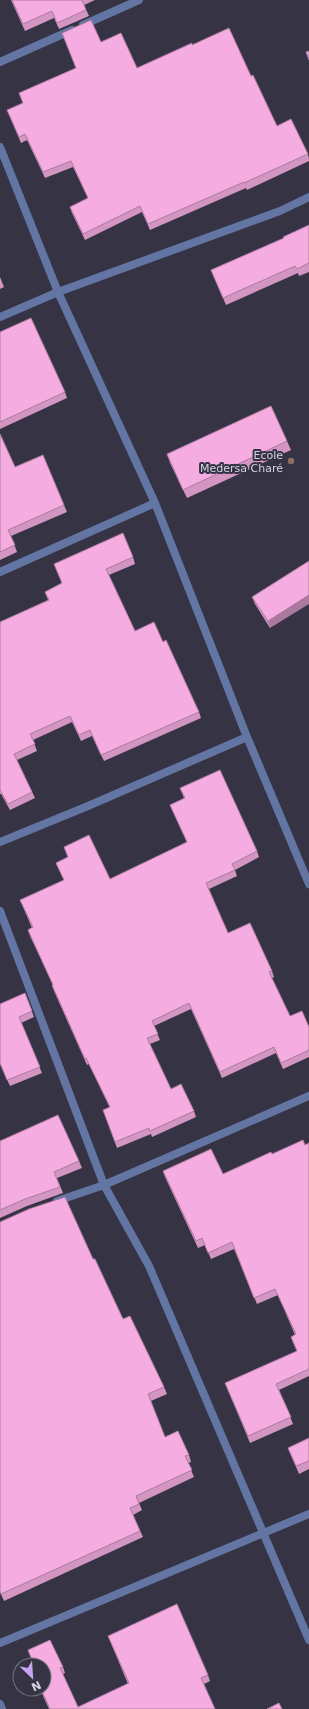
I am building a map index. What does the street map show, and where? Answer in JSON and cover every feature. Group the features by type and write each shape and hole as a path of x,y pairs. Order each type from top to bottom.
{"street":[{"path":"0,62 138,0"},
{"path":"0,147 58,292 155,503 247,737 309,884"},
{"path":"0,317 58,292 280,211 309,197"},
{"path":"0,572 155,503"},
{"path":"0,842 88,806 247,737"},
{"path":"0,911 104,1185 149,1266 309,1640"},
{"path":"52,1203 104,1185 309,1096"},
{"path":"0,1643 309,1514"},
{"path":"0,1704 2,1709"}],"building":[{"path":"12,0 82,0 86,10 57,23 52,11 23,24"},
{"path":"91,20 101,42 121,33 137,68 229,28 251,76 253,75 277,126 291,119 308,154 148,224 140,206 83,234 70,207 88,198 71,161 43,172 25,134 19,137 7,110 23,103 19,93 76,68 62,33"},
{"path":"309,51 309,60 306,52"},
{"path":"309,225 309,263 297,269 295,266 223,298 211,270 284,238 283,237"},
{"path":"31,318 65,392 0,422 0,332"},
{"path":"271,406 287,441 183,490 167,454"},
{"path":"0,434 15,467 43,455 64,505 8,530 15,545 0,552"},
{"path":"123,533 133,557 106,569 135,631 154,622 163,642 166,640 199,712 101,755 90,730 79,735 70,716 30,734 35,744 14,754 32,792 8,804 0,790 0,622 49,600 45,592 62,583 54,564"},
{"path":"309,561 309,595 268,621 252,597"},
{"path":"220,770 257,851 232,864 235,870 206,883 228,933 250,923 272,971 269,972 290,1016 302,1011 309,1027 309,1050 281,1063 274,1047 220,1072 189,1003 152,1021 158,1034 147,1038 171,1089 181,1084 194,1111 150,1131 149,1128 115,1142 103,1110 110,1107 86,1058 85,1059 28,930 33,927 20,900 64,880 56,863 68,857 64,847 89,835 110,879 187,842 170,805 185,798 180,788"},
{"path":"25,993 32,1011 19,1017 40,1067 7,1080 0,1063 0,1004"},
{"path":"58,1115 79,1161 54,1172 60,1187 25,1199 0,1210 0,1141"},
{"path":"303,1140 305,1145 309,1143 309,1369 276,1384 291,1417 248,1436 225,1383 297,1351 291,1337 296,1334 275,1289 254,1298 232,1242 208,1253 202,1238 196,1241 163,1171 211,1149 223,1174 271,1152 272,1154"},
{"path":"65,1197 93,1259 95,1259 123,1319 130,1316 164,1387 148,1394 165,1437 178,1431 189,1455 185,1456 192,1470 136,1496 139,1504 130,1508 140,1531 1,1594 0,1222 29,1209"},
{"path":"309,1438 309,1461 296,1466 288,1448"},
{"path":"177,1604 208,1675 201,1678 215,1709 50,1709 45,1697 52,1697 52,1657 31,1657 28,1650 50,1640 63,1667 60,1668 78,1707 129,1683 108,1636"},
{"path":"279,1703 282,1709 267,1709"}],"place":[{"name":"Ecole Medersa Charé","path":"291,461"}]}
